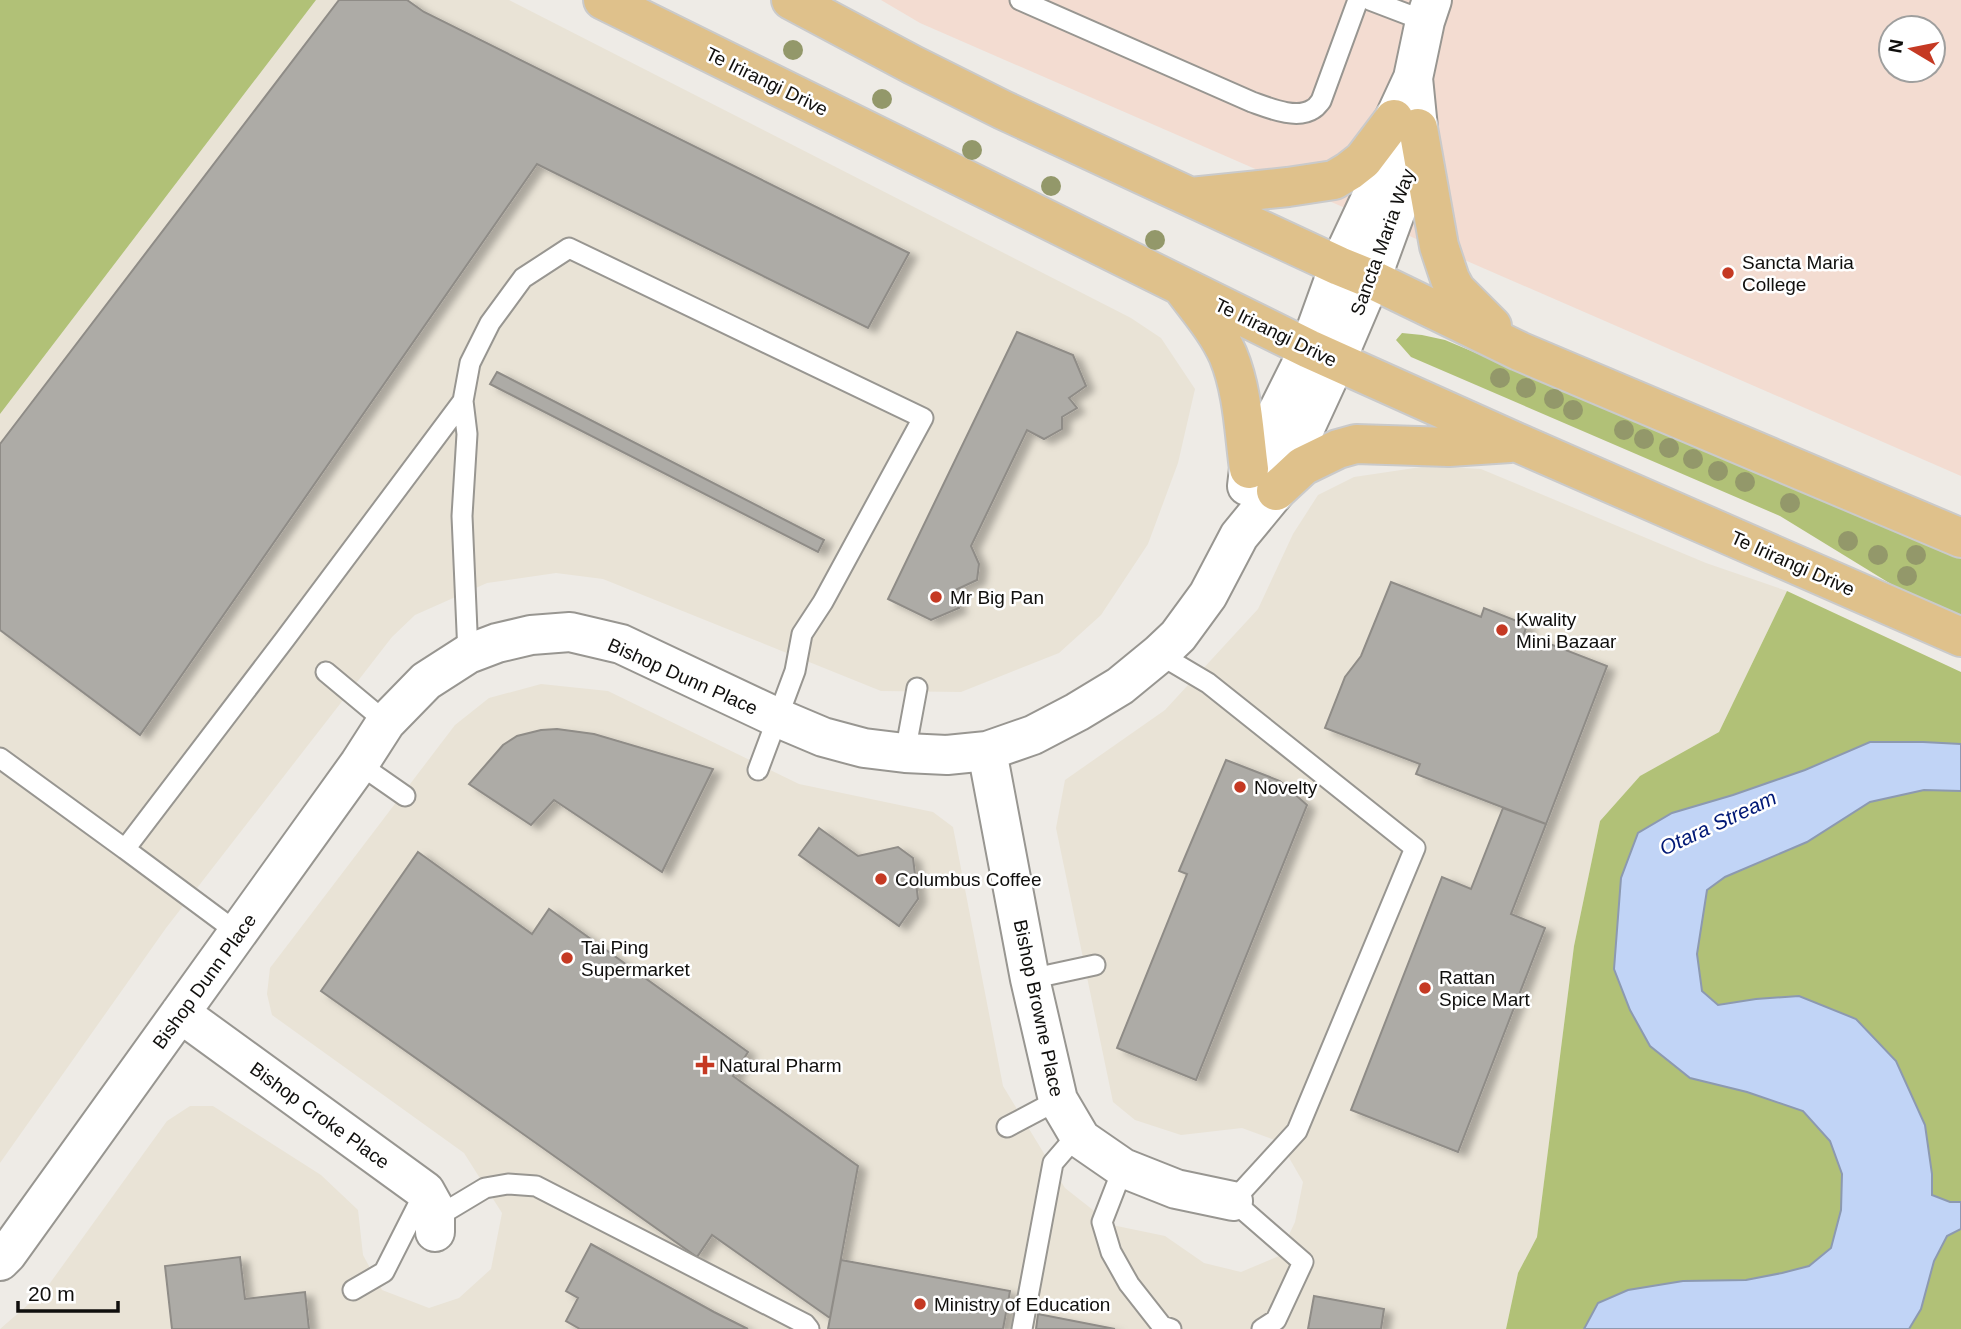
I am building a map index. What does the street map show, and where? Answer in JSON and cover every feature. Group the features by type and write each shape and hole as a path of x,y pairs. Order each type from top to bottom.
{"main road":[{"name":"Te Irirangi Drive","path":"603,0 1322,355 1961,637"},
{"path":"791,0 1003,110 1519,351 1961,538"},
{"path":"1191,197 1334,180 1349,171 1406,124 1450,279 1456,290 1474,309 1519,351"},
{"path":"1181,286 1228,355 1263,480 1356,444 1448,447 1516,442"}],"street":[{"name":"Sancta Maria Way","path":"1322,355 1355,273 1409,175 1406,124 1428,10"},
{"name":"Bishop Dunn Place","path":"0,1261 8,1254 238,933 386,722 426,681 468,654 497,643 531,635 570,632 621,644 778,719 822,737 853,745 905,754 947,755 987,751 1033,735 1120,685 1160,654 1178,636 1208,595 1239,536 1322,355"},
{"name":"Bishop Browne Place","path":"987,751 1030,979 1058,1100 1081,1139 1123,1168 1176,1189 1233,1201"},
{"name":"Bishop Croke Place","path":"180,1013 432,1214"}],"lane":[{"path":"1020,0 1252,102 1273,110 1298,113 1313,110 1321,100 1358,0"},
{"path":"1370,0 1428,10"},
{"path":"468,654 461,516 467,433 463,401 470,363 490,323 523,278 569,248 923,418 823,602 802,634 795,671 758,770"},
{"path":"125,849 463,401"},
{"path":"1160,654 1208,683 1415,848 1297,1131 1233,1201 1303,1262 1276,1320 1262,1329"},
{"path":"326,672 386,722"},
{"path":"905,754 917,688"},
{"path":"0,758 238,933"},
{"path":"359,764 405,796"},
{"path":"1030,979 1096,965"},
{"path":"1007,1127 1058,1100"},
{"path":"1022,1329 1053,1163 1078,1134"},
{"path":"1123,1168 1102,1222 1111,1252 1129,1284 1162,1326 1171,1329"},
{"path":"354,1290 384,1272 432,1214 485,1188 508,1184 536,1186 805,1324 809,1329"}],"shaded area":[{"path":"316,0 509,0 1131,318 1161,338 1195,389 1178,463 1148,544 1101,615 1059,653 961,692 881,691 603,579 556,573 487,583 415,615 392,637 166,928 0,1163 0,414"},
{"name":"Sancta Maria College","path":"881,0 1961,0 1961,476 920,23"},
{"path":"1428,466 1481,469 1706,563 1787,591 1719,732 1640,776 1600,821 1574,946 1537,1237 1518,1273 1506,1329 0,1329 45,1290 167,1121 190,1106 213,1106 321,1175 358,1210 363,1255 382,1290 429,1308 459,1298 491,1269 502,1213 464,1153 272,1015 267,994 270,968 455,725 489,698 541,684 608,691 799,784 933,812 953,827 1003,1086 1065,1188 1112,1225 1165,1236 1204,1263 1241,1272 1279,1256 1295,1222 1303,1182 1280,1142 1242,1128 1181,1135 1135,1120 1113,1102 1056,828 1065,780 1165,710 1258,609 1293,534 1318,495 1354,477"}],"green space":[{"path":"0,0 316,0 0,414"},
{"path":"1402,333 1445,340 1961,557 1961,617 1904,592 1780,516 1411,357 1396,340"},
{"path":"1787,591 1961,672 1961,1329 1506,1329 1518,1273 1537,1237 1574,946 1600,821 1640,776 1719,732"}],"water":[{"name":"Otara Stream","path":"1870,742 1961,744 1961,791 1924,790 1870,802 1807,842 1725,877 1707,890 1697,954 1702,991 1718,1005 1799,996 1856,1019 1896,1061 1925,1125 1932,1195 1950,1202 1961,1202 1961,1229 1947,1236 1934,1261 1921,1309 1909,1329 1584,1329 1598,1303 1628,1290 1683,1281 1746,1280 1782,1273 1809,1266 1831,1248 1841,1210 1842,1174 1830,1141 1803,1111 1747,1092 1690,1078 1650,1046 1630,1010 1614,969 1621,878 1638,833 1672,813 1805,770"}],"building":[{"path":"339,0 407,0 424,12 909,253 868,328 537,164 140,735 0,630 0,444"},
{"path":"1017,332 1073,355 1086,386 1069,398 1077,408 1062,417 1062,429 1044,439 1027,430 971,546 979,564 977,580 951,592 959,608 931,620 888,599"},
{"path":"497,372 824,540 818,552 490,384"},
{"path":"1391,582 1481,617 1484,608 1527,625 1524,634 1607,666 1546,824 1416,774 1420,764 1325,728 1345,677 1361,656"},
{"path":"557,729 594,734 713,769 662,872 554,800 531,825 469,784 503,745 517,736"},
{"path":"1226,760 1280,781 1307,805 1196,1080 1117,1048 1187,874 1179,871"},
{"path":"1503,808 1546,824 1511,914 1545,928 1458,1152 1351,1110 1442,877 1471,889"},
{"path":"819,828 858,856 898,847 913,858 918,899 899,926 799,855"},
{"path":"418,852 532,934 549,909 748,1052 733,1076 858,1166 830,1318 712,1235 697,1257 321,991"},
{"path":"591,1244 748,1329 580,1329 566,1321 578,1298 566,1291"},
{"path":"240,1257 245,1299 305,1292 309,1329 172,1329 165,1266"},
{"name":"Ministry of Education","path":"841,1260 1010,1291 1003,1329 828,1329"},
{"path":"1314,1296 1384,1309 1381,1329 1308,1329"},
{"path":"1038,1314 1115,1329 1036,1329"}],"place":[{"name":"Sancta Maria College","path":"1728,273"},
{"name":"Mr Big Pan","path":"936,597"},
{"name":"Kwality Mini Bazaar","path":"1502,630"},
{"name":"Novelty","path":"1240,787"},
{"name":"Columbus Coffee","path":"881,879"},
{"name":"Tai Ping Supermarket","path":"567,958"},
{"name":"Rattan Spice Mart","path":"1425,988"},
{"name":"Natural Pharm","path":"705,1065"},
{"name":"Ministry of Education","path":"920,1304"}]}
